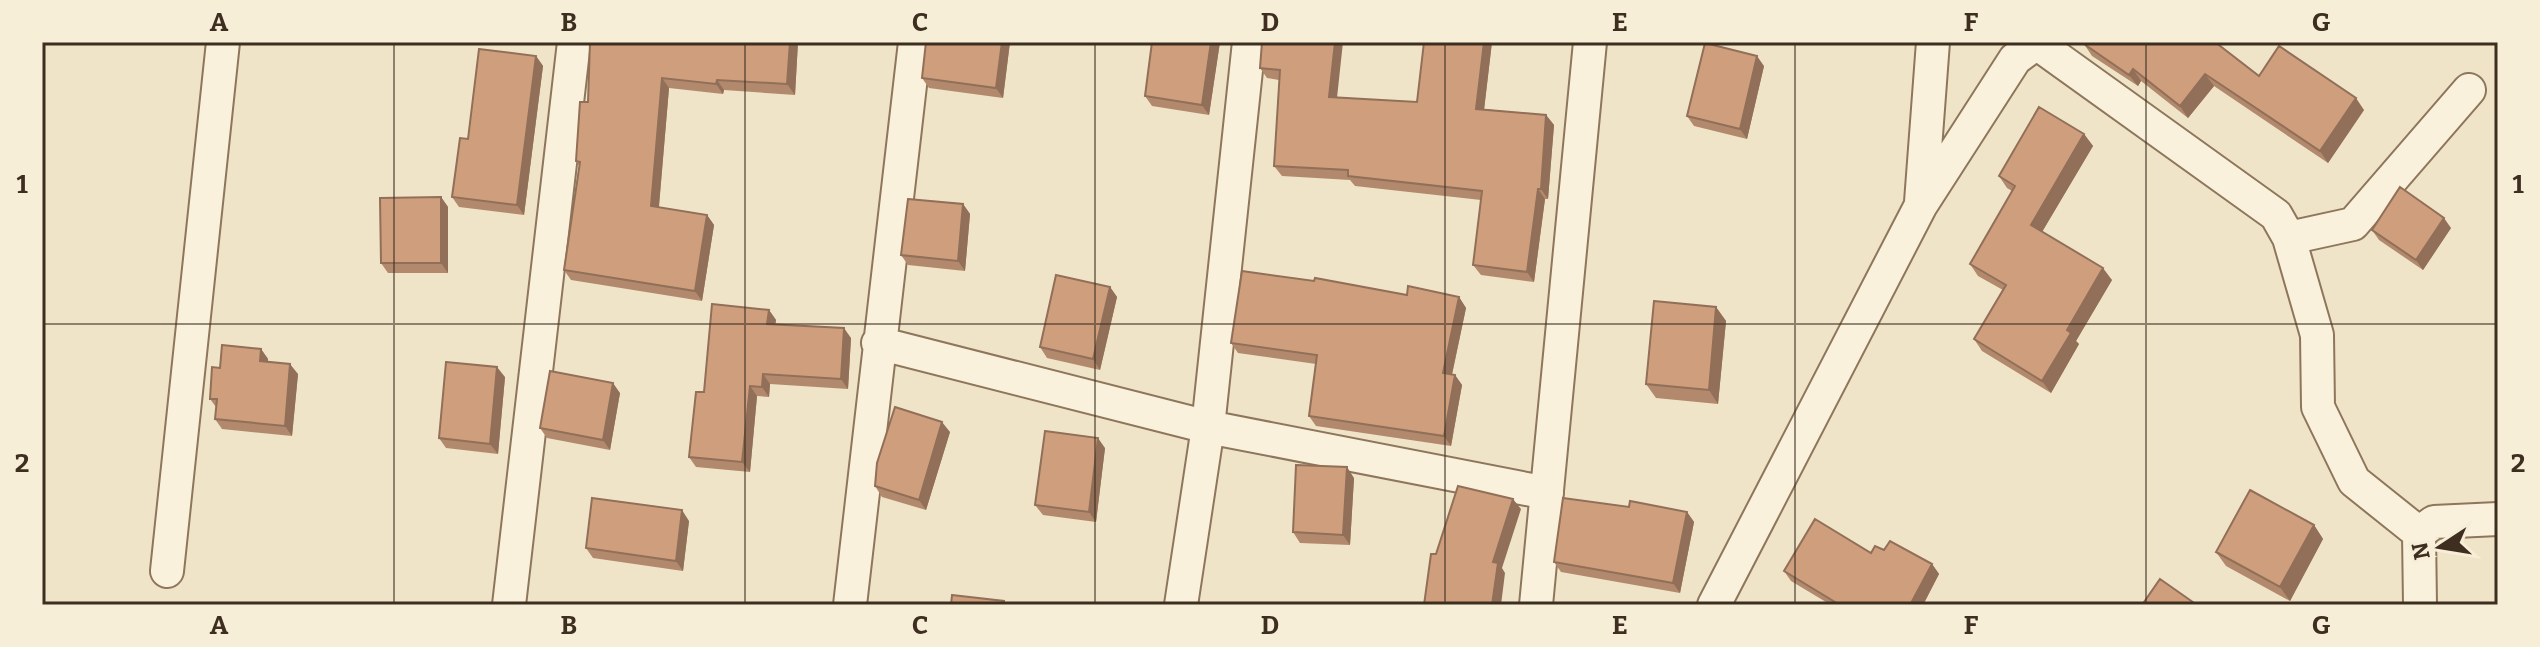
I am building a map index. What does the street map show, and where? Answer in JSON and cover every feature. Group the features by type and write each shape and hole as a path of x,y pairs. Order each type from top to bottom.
{"street":[{"path":"167,571 223,42"},
{"path":"509,605 574,42"},
{"path":"850,605 915,42"},
{"path":"1181,605 1208,427 1249,42"},
{"path":"1536,605 1590,42"},
{"path":"1921,205 1933,42"},
{"path":"1714,605 1921,205 2015,59 2036,43 2276,215 2289,238 2317,335 2318,407 2354,481 2419,533"},
{"path":"2289,238 2353,224 2469,90"},
{"path":"878,343 1208,427 1547,493"},
{"path":"2419,533 2434,522 2498,519"},
{"path":"2419,533 2420,605"}],"building":[{"path":"590,42 790,42 787,84 717,80 716,84 662,78 651,206 707,215 695,291 564,270 580,162 576,161 580,102 588,102"},
{"path":"926,42 1002,42 996,88 922,78"},
{"path":"1152,42 1211,42 1202,105 1145,96"},
{"path":"1262,42 1335,42 1329,97 1417,102 1424,42 1484,42 1476,109 1546,115 1541,189 1538,189 1527,272 1473,265 1482,191 1348,176 1348,170 1274,166 1280,70 1260,68"},
{"path":"2085,42 2215,42 2259,76 2279,46 2356,98 2320,151 2205,74 2180,106 2133,69 2129,75"},
{"path":"1705,43 1757,56 1740,129 1687,116"},
{"path":"479,49 536,56 517,205 452,197 460,138 468,139"},
{"path":"2039,107 2084,134 2031,225 2103,268 2067,330 2071,333 2042,381 1974,339 2006,285 1970,264 2015,186 1999,176"},
{"path":"2400,187 2444,218 2416,260 2372,230"},
{"path":"441,197 441,263 381,263 380,198"},
{"path":"908,199 963,204 958,261 901,255"},
{"path":"1242,271 1314,281 1315,278 1407,295 1408,286 1459,297 1443,373 1455,375 1444,436 1309,416 1317,355 1231,343"},
{"path":"1056,275 1110,287 1093,359 1040,347"},
{"path":"1654,301 1716,307 1709,390 1646,384"},
{"path":"712,304 769,310 767,324 844,328 841,379 763,374 762,387 750,386 742,462 689,457 696,392 704,392"},
{"path":"222,345 261,349 260,361 290,364 285,426 215,419 217,399 210,399 212,367 220,368"},
{"path":"446,362 497,367 490,444 439,438"},
{"path":"550,371 613,383 603,440 540,428"},
{"path":"895,407 942,422 919,500 875,486 877,463"},
{"path":"1045,431 1098,438 1089,512 1035,505"},
{"path":"1296,465 1347,467 1343,535 1293,532"},
{"path":"1458,486 1513,499 1493,562 1498,563 1492,605 1424,605 1431,554 1436,554"},
{"path":"2250,490 2314,525 2280,587 2216,552"},
{"path":"592,498 682,510 676,561 586,548"},
{"path":"1563,498 1629,507 1630,501 1687,512 1673,583 1554,562"},
{"path":"1815,519 1871,553 1875,546 1884,550 1890,541 1932,564 1910,605 1840,605 1784,571"},
{"path":"2160,579 2197,605 2142,605"},
{"path":"952,595 1004,601 1004,605 951,605"}]}
